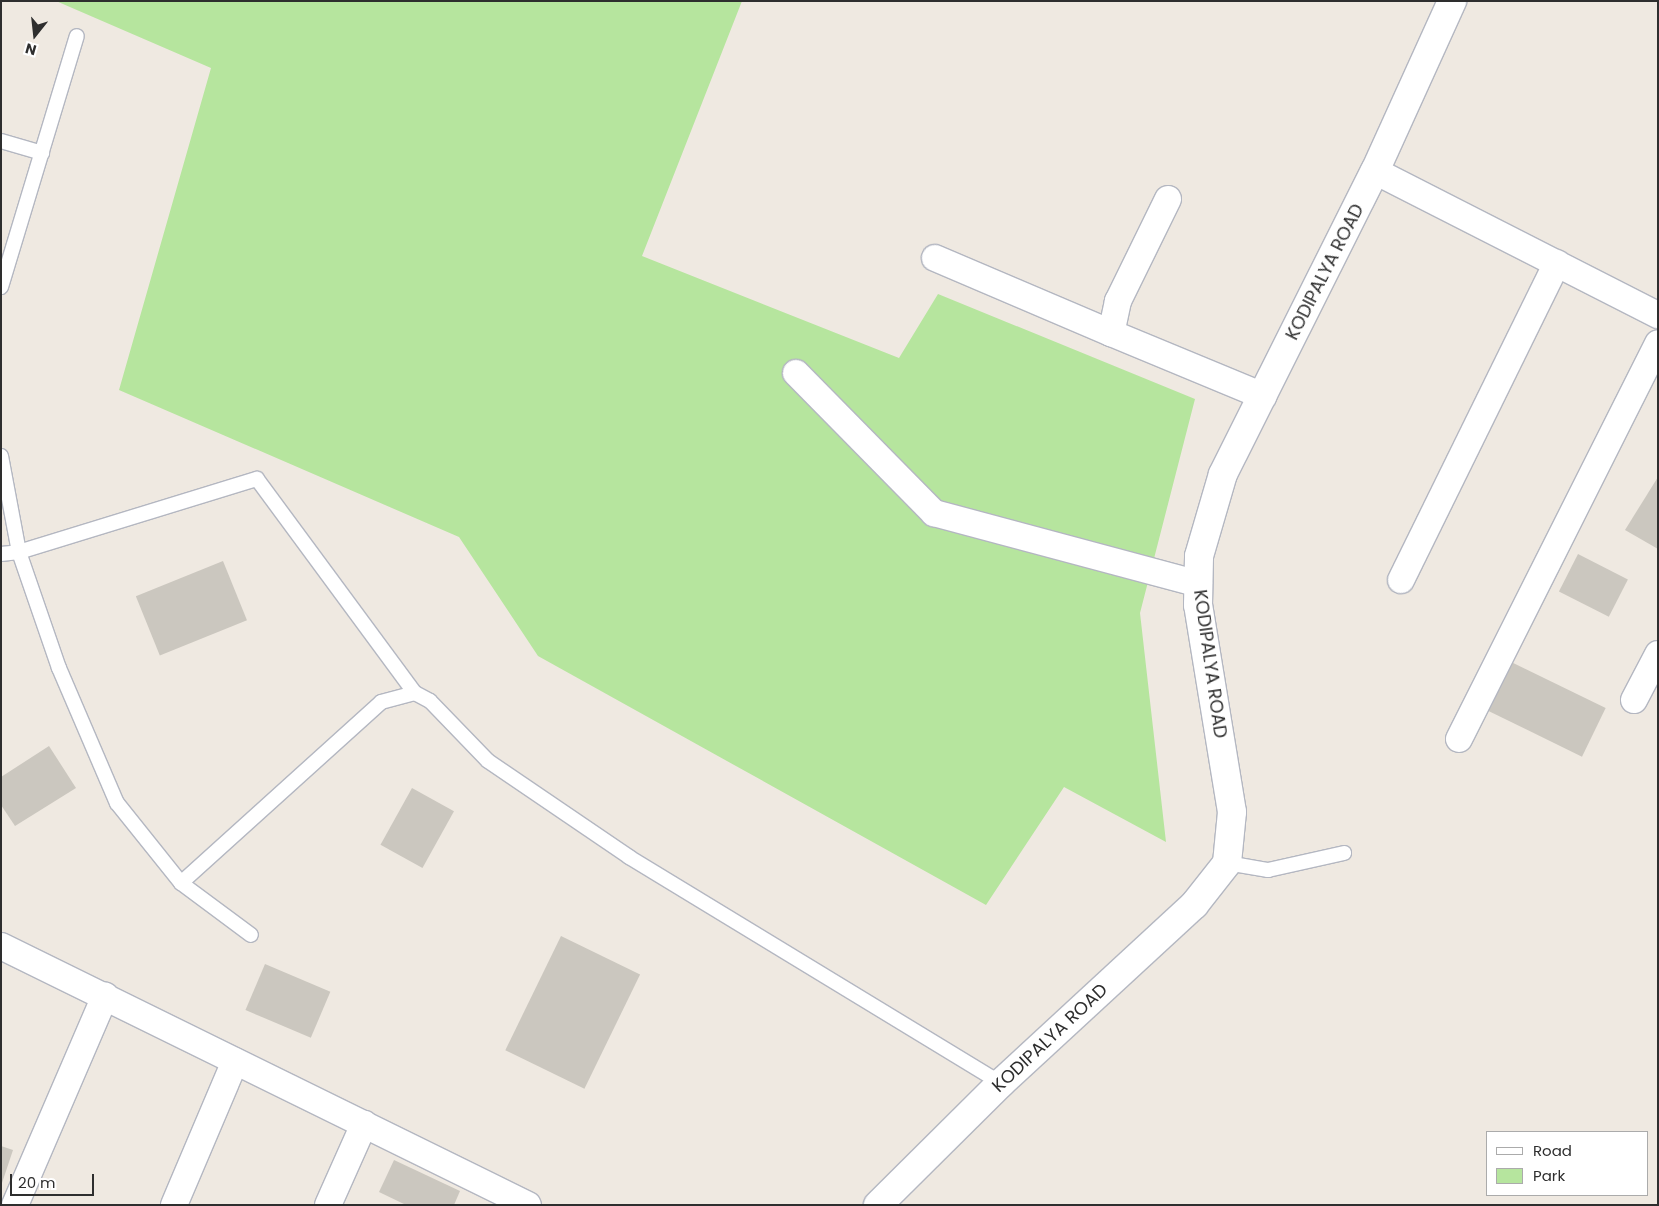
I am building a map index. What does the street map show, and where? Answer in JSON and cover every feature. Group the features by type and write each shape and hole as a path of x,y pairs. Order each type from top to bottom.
{"main road":[{"name":"KODIPALYA ROAD","path":"878,1205 1002,1083 1194,905 1226,863 1232,812 1198,605 1199,556 1223,474 1375,171 1452,1"}],"street":[{"path":"1375,171 1658,314"},
{"path":"1111,333 1118,301 1168,199"},
{"path":"935,258 1263,396"},
{"path":"1401,580 1557,264"},
{"path":"1459,739 1658,343"},
{"path":"796,373 934,513 1199,584"},
{"path":"1634,700 1658,654"},
{"path":"1,946 364,1124 483,1195 528,1205"},
{"path":"15,1205 105,996"},
{"path":"174,1205 235,1061"},
{"path":"328,1205 364,1124"}],"lane":[{"path":"1,287 77,36"},
{"path":"1,141 42,153"},
{"path":"1,456 18,552 59,668 117,804 181,883 251,934"},
{"path":"1,554 18,552 257,480 415,693 430,701 488,761 630,857 1002,1083"},
{"path":"181,883 380,702 415,693"},
{"path":"1226,863 1268,870 1344,853"}],"green space":[{"path":"56,1 742,1 642,256 899,358 938,294 1195,399 1140,613 1166,842 1064,787 986,905 538,656 459,537 119,390 211,68"}],"building":[{"path":"1658,477 1658,549 1625,530"},
{"path":"1578,554 1628,579 1609,617 1559,591"},
{"path":"223,561 247,620 160,656 136,596"},
{"path":"1505,659 1606,708 1582,757 1481,708"},
{"path":"49,746 76,788 15,826 1,805 1,777"},
{"path":"412,788 454,811 422,868 380,845"},
{"path":"561,936 640,975 584,1089 505,1050"},
{"path":"265,964 330,992 311,1038 245,1010"},
{"path":"1,1146 13,1150 2,1183 1,1183"},
{"path":"394,1160 460,1191 454,1205 406,1205 379,1192"}]}
